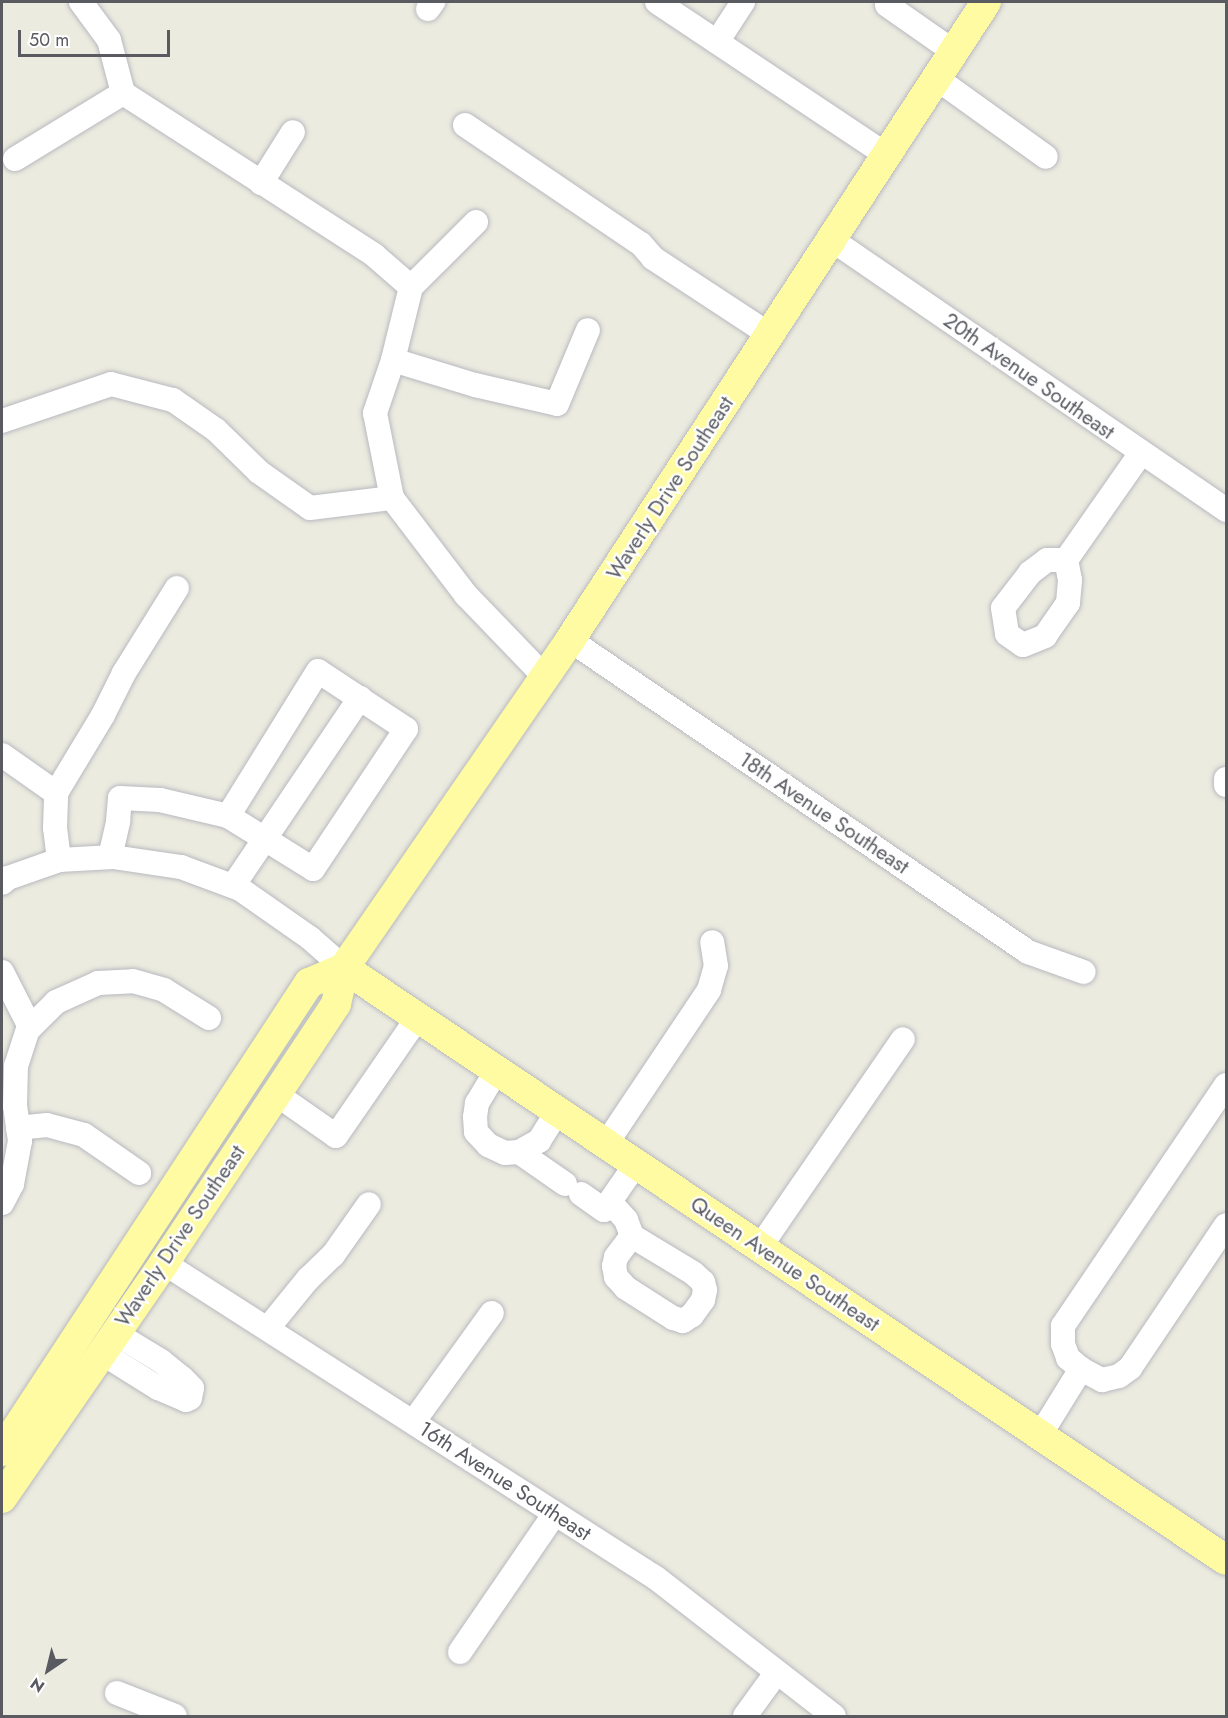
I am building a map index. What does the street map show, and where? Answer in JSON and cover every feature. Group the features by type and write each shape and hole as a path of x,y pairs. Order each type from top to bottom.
{"main road":[{"name":"Waverly Drive Southeast","path":"2,1498 164,1263 336,1004 344,968 543,675 570,640 888,156 986,2"},
{"name":"Waverly Drive Southeast","path":"2,1451 309,983 344,968"},
{"name":"Queen Avenue Southeast","path":"344,968 1227,1560"}],"street":[{"path":"81,2 109,40 123,93 374,255 411,287"},
{"path":"657,2 888,156"},
{"path":"717,42 743,2"},
{"path":"887,5 954,52"},
{"path":"936,78 1046,157"},
{"path":"15,159 123,93"},
{"path":"465,125 641,244 653,258 770,335"},
{"path":"261,183 294,132"},
{"path":"476,222 411,287 393,360 375,413 392,498 466,595 543,675"},
{"name":"20th Avenue Southeast","path":"832,240 1141,453 1223,501"},
{"path":"393,360 475,385 556,404 588,330"},
{"path":"2,421 111,384 172,400 216,430 259,472 310,508 392,498"},
{"path":"1066,560 1141,453"},
{"path":"59,860 55,828 56,793 103,715 124,673 177,588"},
{"name":"18th Avenue Southeast","path":"570,640 1028,952 1084,972"},
{"path":"110,857 118,821 120,798 160,800 228,816 313,869 406,729 318,671 228,816"},
{"path":"233,886 360,698"},
{"path":"2,755 56,793"},
{"path":"1227,779 1227,785"},
{"path":"2,883 8,878 59,860 110,857 181,867 233,886 310,938 344,968"},
{"path":"606,1144 709,990 716,966 712,942"},
{"path":"2,972 30,1027"},
{"path":"2,1203 12,1184 20,1141 15,1106 16,1066 30,1027 56,1002 98,982 132,981 164,990 210,1018"},
{"path":"276,1094 336,1136 418,1017"},
{"path":"760,1246 903,1039"},
{"path":"497,1070 477,1103 475,1117 476,1132 488,1145 505,1153 519,1152 539,1141 558,1111"},
{"path":"1227,1085 1063,1326 1063,1344 1068,1358 1081,1369 1102,1380 1119,1376 1130,1368 1227,1225"},
{"path":"18,1128 47,1125 84,1135 139,1173"},
{"path":"519,1152 604,1210 636,1164"},
{"path":"610,1202 626,1220 632,1236"},
{"path":"268,1328 308,1278 333,1255 369,1204"},
{"name":"16th Avenue Southeast","path":"164,1263 414,1421 676,1592 834,1716"},
{"path":"414,1421 492,1313"},
{"path":"1041,1435 1081,1369"},
{"path":"460,1652 555,1513"},
{"path":"745,1716 777,1672"},
{"path":"117,1693 175,1716"}]}
